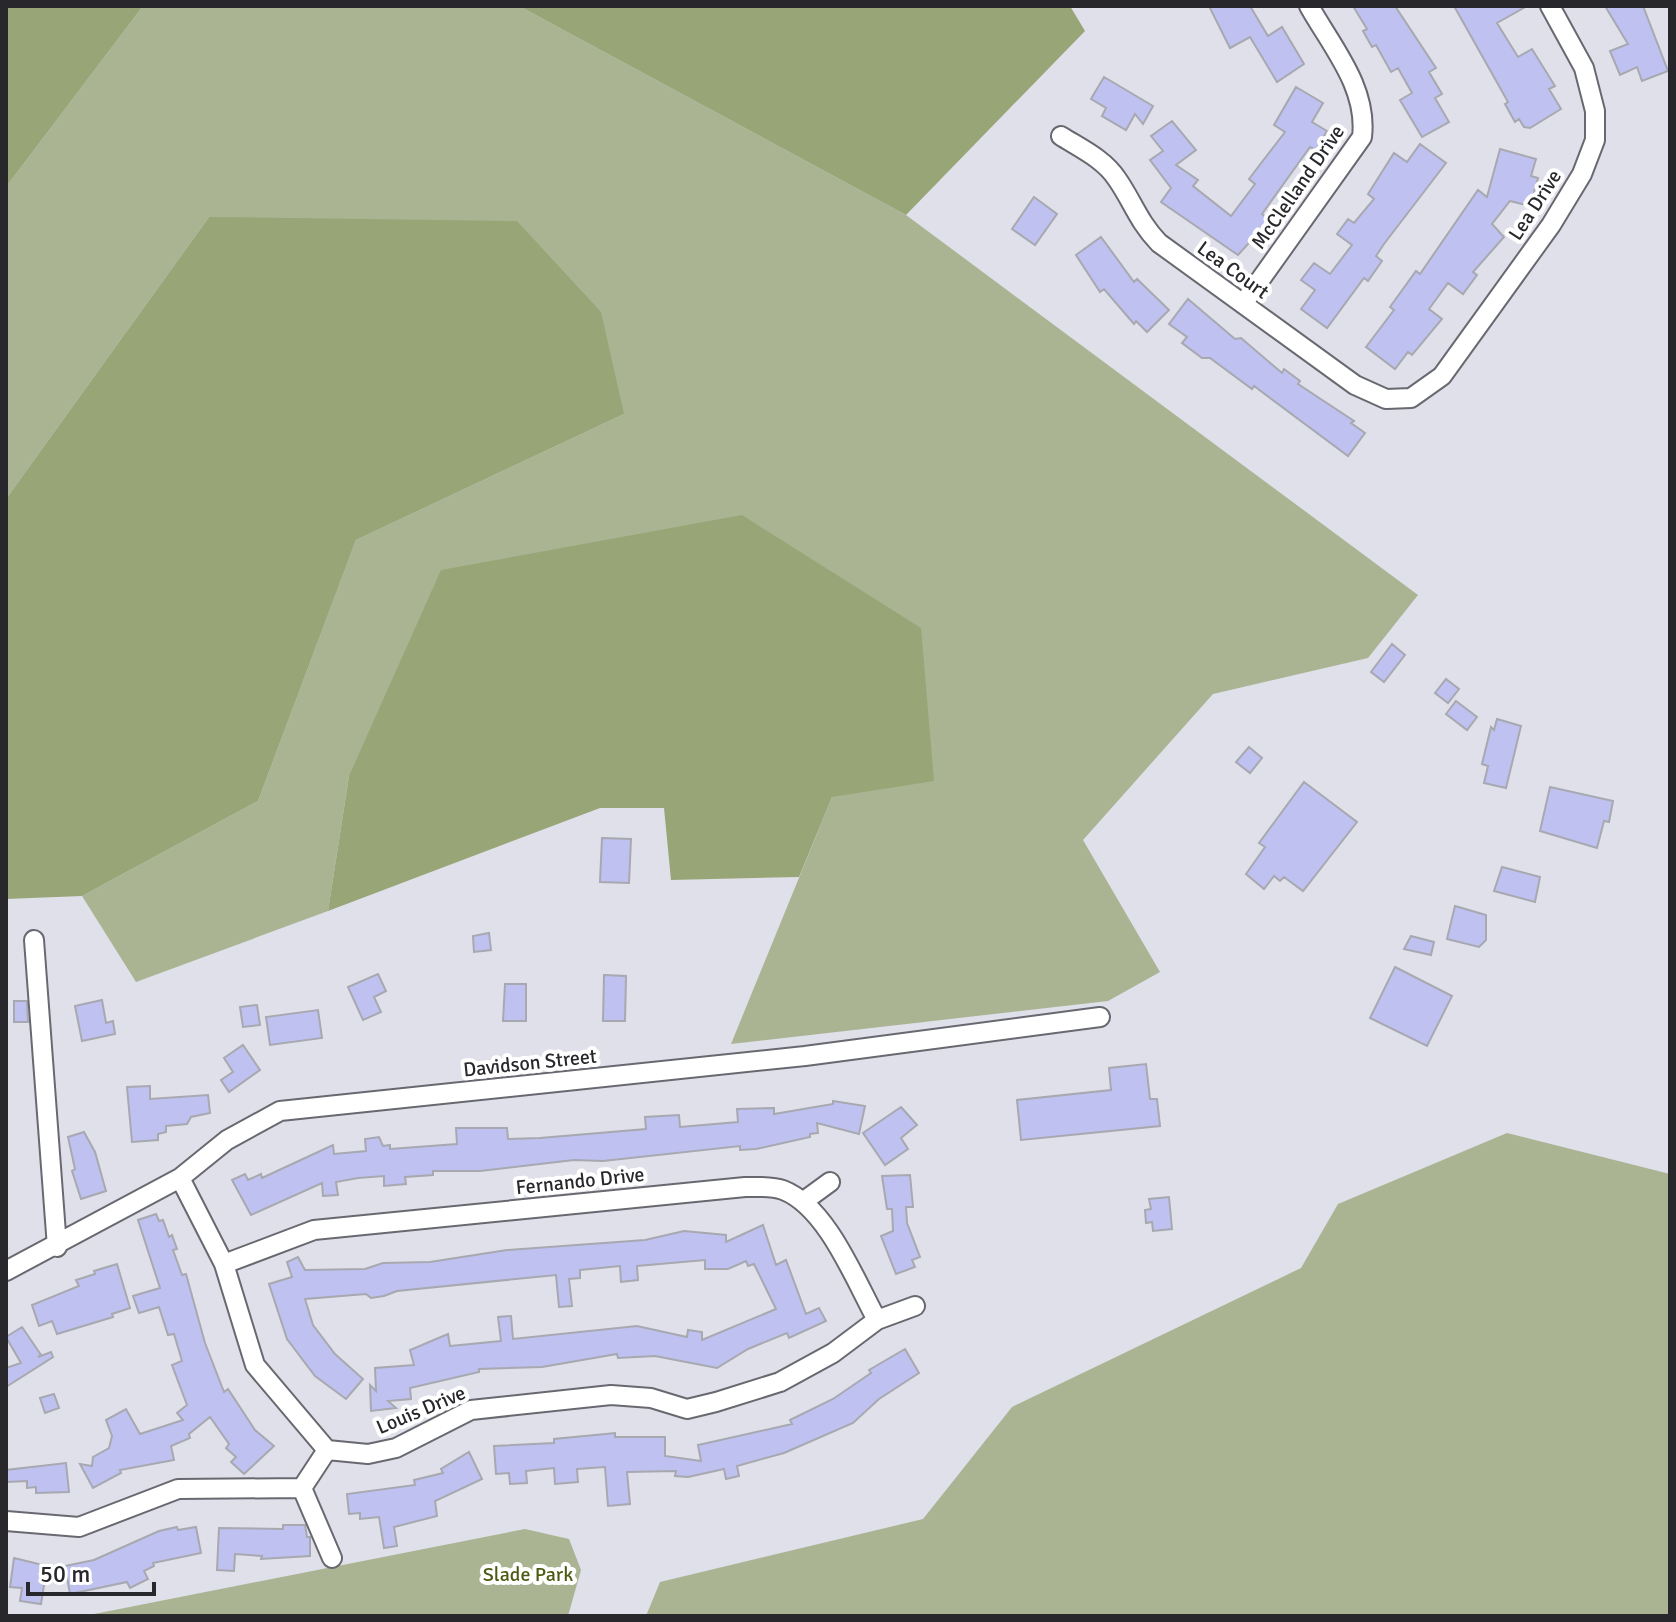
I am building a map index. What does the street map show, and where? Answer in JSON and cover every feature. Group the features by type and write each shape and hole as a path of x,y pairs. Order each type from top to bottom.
{"street":[{"name":"McClelland Drive","path":"1243,304 1362,137 1365,117 1357,89 1309,6"},
{"name":"Lea Drive","path":"1411,398 1442,376 1551,225 1582,174 1595,140 1595,111 1584,68 1550,6"},
{"name":"Lea Court","path":"1061,136 1110,171 1139,223 1159,243 1355,385 1386,399 1411,398"},
{"path":"34,940 57,1247"},
{"name":"Davidson Street","path":"6,1271 57,1247 180,1178 227,1140 280,1111 805,1056 1100,1017"},
{"path":"180,1178 224,1264 255,1365 327,1450 302,1488"},
{"path":"830,1182 804,1201 822,1222 877,1320"},
{"name":"Fernando Drive","path":"224,1264 314,1230 745,1187 780,1189 804,1201"},
{"name":"Louis Drive","path":"327,1450 368,1454 396,1448 471,1410 611,1395 651,1398 687,1409 716,1402 780,1382 833,1353 877,1320 915,1306"},
{"path":"6,1521 79,1527 178,1489 302,1488"},
{"path":"302,1488 332,1558"}],"green space":[{"path":"6,6 143,6 6,187"},
{"path":"143,6 519,6 906,215 1418,595 1368,658 1213,694 1083,840 1160,972 1108,1001 731,1044 832,797 349,776 328,911 136,982 82,896 258,801 356,540 624,414 209,217 6,499 6,187"},
{"path":"519,6 1070,6 1085,31 906,215"},
{"path":"209,217 517,221 601,312 624,414 356,540 258,801 82,896 6,899 6,499"},
{"path":"742,515 921,628 934,781 832,797 799,877 671,880 664,808 600,808 328,911 349,776 441,570"},
{"path":"1507,1133 1670,1174 1670,1616 646,1616 660,1582 923,1519 1012,1407 1301,1268 1338,1204"},
{"name":"Slade Park","path":"525,1529 569,1539 581,1570 568,1616 84,1616"}],"building":[{"path":"1209,6 1250,6 1268,36 1282,27 1304,64 1277,82 1250,37 1230,48"},
{"path":"1353,6 1395,6 1436,68 1429,72 1442,94 1435,98 1449,122 1422,137 1400,100 1412,93 1398,68 1391,72 1376,45 1372,47 1363,31 1367,29"},
{"path":"1454,6 1527,6 1497,23 1518,57 1532,49 1555,86 1549,89 1561,109 1530,128 1524,127 1519,119 1515,122 1505,104 1508,102"},
{"path":"1605,6 1643,6 1668,71 1642,81 1637,67 1620,75 1610,51 1628,44"},
{"path":"1104,77 1153,106 1143,124 1135,114 1126,130 1102,116 1106,108 1091,99"},
{"path":"1296,87 1323,103 1312,122 1327,131 1316,150 1310,147 1262,214 1270,220 1238,255 1161,202 1171,188 1150,160 1163,151 1151,136 1172,121 1196,150 1176,165 1198,180 1193,186 1231,216 1255,184 1249,179 1285,132 1274,125"},
{"path":"1420,144 1446,163 1376,256 1382,261 1368,281 1364,278 1327,328 1301,309 1315,290 1301,280 1314,263 1330,274 1352,245 1337,234 1348,219 1354,223 1374,199 1368,194 1394,153 1407,162"},
{"path":"1500,149 1536,159 1531,176 1538,178 1532,200 1527,199 1526,205 1510,201 1492,224 1504,237 1473,272 1477,275 1463,294 1448,283 1429,309 1442,319 1412,355 1408,352 1395,369 1366,347 1394,310 1390,307 1416,271 1420,274 1478,190 1487,197"},
{"path":"1034,197 1057,214 1035,245 1012,229"},
{"path":"1101,237 1134,282 1137,279 1169,310 1147,332 1136,321 1134,324 1104,289 1100,292 1076,255"},
{"path":"1188,299 1235,339 1241,338 1282,373 1284,369 1300,381 1298,384 1354,421 1351,423 1365,433 1348,456 1254,386 1252,389 1210,358 1202,358 1182,343 1187,337 1169,324"},
{"path":"1392,644 1405,655 1384,682 1371,672"},
{"path":"1446,679 1459,689 1448,703 1435,693"},
{"path":"1456,701 1477,717 1467,730 1446,714"},
{"path":"1497,719 1521,726 1506,788 1484,783 1488,766 1482,764 1491,727 1494,730"},
{"path":"1249,747 1262,758 1250,773 1236,762"},
{"path":"1304,782 1357,822 1303,891 1284,877 1280,881 1274,876 1264,889 1246,874 1265,847 1259,843"},
{"path":"1550,787 1613,801 1609,822 1604,821 1597,848 1540,831"},
{"path":"602,838 631,839 629,883 600,882"},
{"path":"1502,867 1540,877 1535,902 1494,891"},
{"path":"1455,906 1486,915 1486,940 1479,947 1447,939"},
{"path":"489,933 491,950 474,952 473,936"},
{"path":"1411,936 1434,942 1431,955 1404,949"},
{"path":"1395,967 1452,996 1427,1046 1370,1018"},
{"path":"378,974 386,991 374,997 381,1012 363,1020 348,987"},
{"path":"604,975 626,976 625,1021 603,1021"},
{"path":"505,984 526,984 526,1021 503,1021"},
{"path":"102,1000 106,1023 113,1021 115,1034 82,1041 75,1006"},
{"path":"14,1001 27,1001 28,1022 14,1022"},
{"path":"257,1005 260,1025 243,1027 240,1007"},
{"path":"318,1010 322,1038 270,1045 266,1017"},
{"path":"243,1045 260,1070 229,1092 221,1080 233,1072 224,1058"},
{"path":"1146,1064 1150,1099 1157,1099 1160,1126 1021,1140 1017,1100 1111,1090 1109,1068"},
{"path":"150,1086 150,1099 208,1095 210,1113 191,1117 187,1124 166,1126 166,1132 158,1134 158,1140 132,1142 127,1087"},
{"path":"833,1101 865,1106 859,1134 817,1123 818,1133 810,1134 810,1137 756,1149 740,1150 740,1146 603,1161 574,1160 480,1171 433,1171 433,1175 405,1177 406,1184 384,1186 384,1176 358,1178 336,1182 338,1195 323,1196 322,1183 251,1215 232,1180 245,1174 248,1180 261,1174 262,1178 333,1145 334,1154 366,1151 365,1139 379,1137 383,1146 390,1145 390,1149 457,1144 456,1128 507,1128 508,1139 540,1138 646,1129 645,1117 679,1115 680,1127 738,1122 737,1109 774,1108 774,1114 833,1104"},
{"path":"901,1107 917,1125 901,1138 908,1149 885,1165 863,1133"},
{"path":"84,1132 95,1152 106,1191 81,1199 72,1171 75,1169 68,1137"},
{"path":"910,1175 913,1207 906,1207 907,1223 920,1257 912,1260 915,1267 896,1274 881,1236 893,1231 892,1209 887,1209 882,1176"},
{"path":"1169,1197 1172,1229 1153,1231 1152,1222 1146,1223 1145,1210 1151,1209 1149,1199"},
{"path":"156,1214 159,1221 163,1220 169,1237 172,1235 177,1249 173,1250 182,1275 186,1274 205,1343 224,1392 228,1389 255,1430 274,1446 244,1474 231,1462 236,1457 226,1448 229,1444 210,1417 189,1434 190,1438 171,1446 174,1460 120,1470 121,1473 93,1488 80,1464 92,1466 93,1457 109,1448 112,1436 106,1420 126,1409 140,1434 183,1420 177,1413 187,1405 172,1365 182,1361 174,1334 168,1335 159,1307 139,1313 133,1296 160,1288 138,1220"},
{"path":"763,1225 776,1265 786,1260 806,1314 819,1308 826,1321 789,1338 787,1333 748,1349 717,1368 655,1356 618,1358 617,1354 542,1367 479,1369 479,1372 410,1388 411,1399 388,1401 396,1408 371,1411 370,1385 376,1391 375,1368 414,1365 410,1350 448,1334 450,1346 501,1341 498,1317 511,1316 513,1339 637,1326 687,1337 688,1330 702,1332 702,1340 776,1309 754,1264 748,1266 746,1261 728,1269 705,1269 705,1260 637,1266 638,1280 621,1282 620,1266 580,1270 580,1278 569,1279 572,1306 559,1307 556,1275 397,1291 371,1298 366,1294 305,1299 313,1325 335,1354 363,1379 346,1399 315,1376 287,1339 269,1284 292,1277 287,1262 298,1257 305,1270 365,1269 383,1263 430,1262 507,1250 645,1240 684,1231 726,1235 726,1242"},
{"path":"117,1264 130,1308 112,1314 113,1317 57,1334 52,1321 39,1326 32,1305 79,1286 76,1280 95,1274 94,1271"},
{"path":"22,1327 41,1355 38,1357 51,1352 53,1357 6,1387 6,1368 21,1363 6,1337"},
{"path":"905,1349 919,1373 879,1399 853,1423 784,1453 737,1466 739,1476 726,1479 724,1469 688,1477 675,1476 676,1471 627,1472 630,1504 608,1506 605,1467 577,1469 578,1482 555,1484 554,1468 526,1471 527,1483 510,1484 509,1473 496,1474 494,1446 554,1443 554,1439 615,1433 615,1437 665,1437 665,1456 701,1461 698,1445 792,1424 790,1420 833,1399 871,1373 869,1370"},
{"path":"54,1394 59,1408 45,1413 40,1398"},
{"path":"469,1452 482,1479 435,1501 437,1516 394,1527 397,1546 384,1548 379,1517 360,1519 360,1513 349,1514 347,1494 415,1485 414,1480 443,1473 441,1469"},
{"path":"66,1463 69,1492 36,1493 36,1487 27,1488 27,1481 6,1482 6,1470"},
{"path":"283,1525 305,1525 307,1537 310,1537 310,1556 261,1559 262,1556 235,1554 234,1571 217,1570 219,1528 283,1529"},
{"path":"177,1527 178,1530 196,1527 201,1553 153,1563 154,1566 144,1571 148,1579 130,1588 127,1582 70,1594 65,1566 94,1560 159,1531"},
{"path":"14,1558 47,1566 41,1604 20,1601 22,1588 10,1587"}]}
